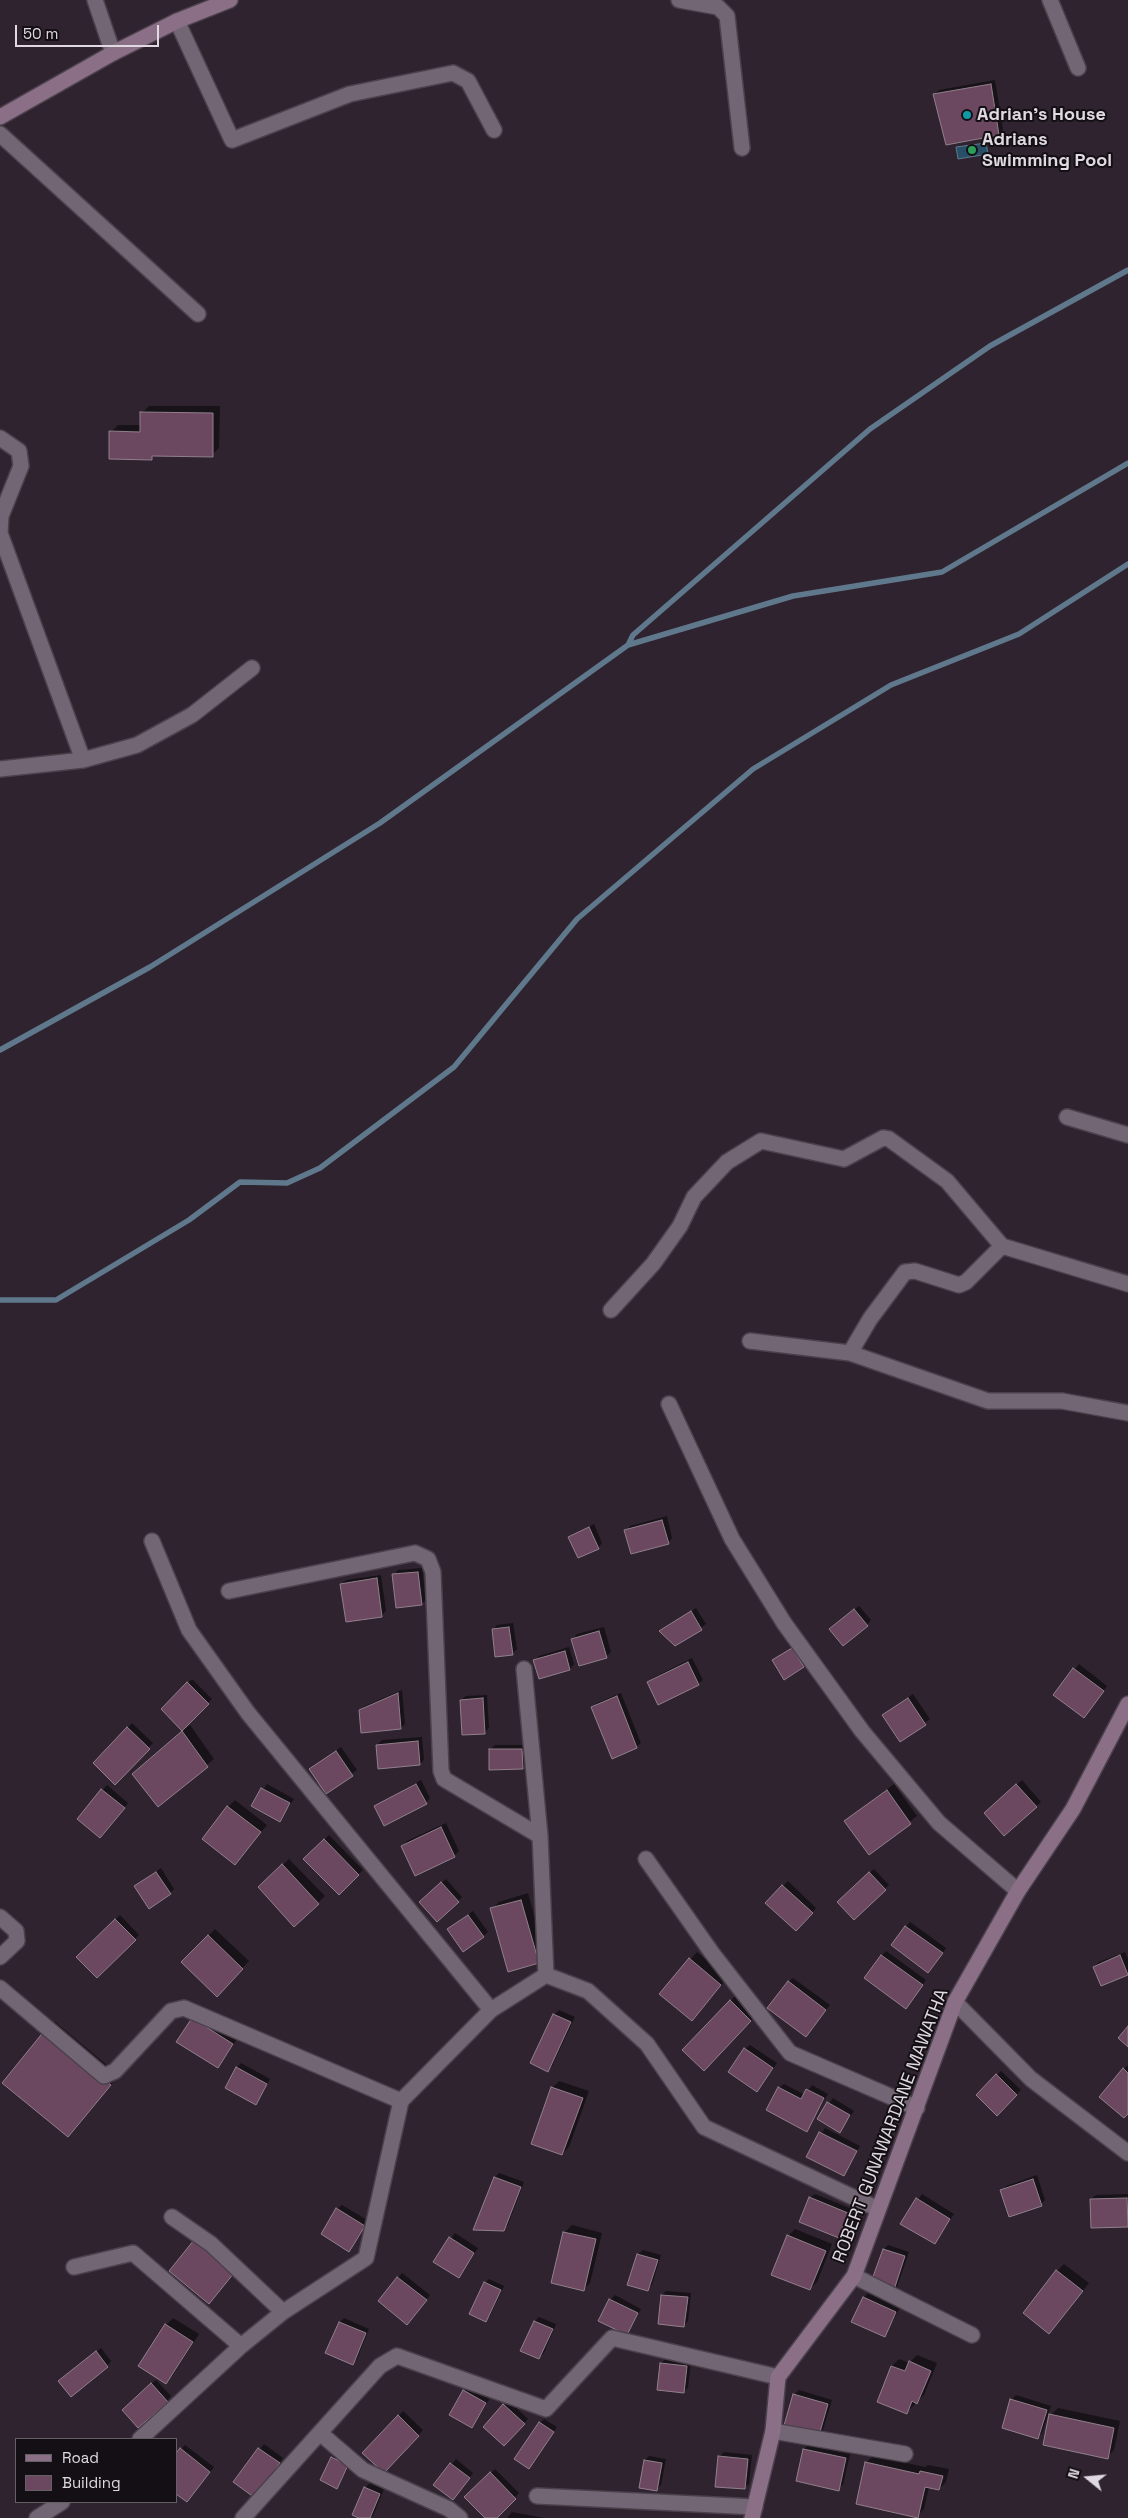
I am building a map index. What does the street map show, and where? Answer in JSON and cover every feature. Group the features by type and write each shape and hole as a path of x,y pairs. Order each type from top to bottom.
{"street":[{"path":"95,0 113,53"},
{"path":"0,117 113,53 177,21 230,0"},
{"path":"679,0 718,7 727,16 742,148"},
{"path":"1050,0 1078,68"},
{"path":"177,21 232,140 350,94 453,73 468,82 494,130"},
{"path":"0,134 198,314"},
{"path":"0,438 19,451 21,466 1,516 0,533 83,760"},
{"path":"0,769 83,760 137,745 192,715 252,668"},
{"path":"1067,1117 1128,1135"},
{"path":"611,1310 653,1264 680,1226 694,1197 727,1162 761,1141 844,1159 883,1138 889,1139 947,1181 1002,1246 1128,1284"},
{"path":"850,1353 870,1319 905,1272 915,1271 959,1285 966,1282 1002,1246"},
{"path":"750,1341 850,1353 988,1402 1062,1401 1128,1413"},
{"path":"669,1404 732,1539 784,1623 862,1731 939,1824 1018,1891"},
{"path":"152,1541 190,1630 248,1713 491,2010"},
{"path":"229,1591 415,1553 428,1559 433,1572 441,1771 444,1779 540,1836"},
{"path":"524,1669 540,1836 546,1974"},
{"name":"ROBERT GUNAWARDANE MAWATHA","path":"778,2377 854,2276 955,2002 1018,1891 1073,1809 1126,1713"},
{"path":"646,1859 712,1953 790,2053 916,2108"},
{"path":"0,1916 16,1931 16,1941 0,1957"},
{"path":"141,2438 241,2346 283,2312 366,2258 401,2101 491,2010 546,1974"},
{"path":"546,1974 588,1991 646,2044 704,2127 878,2209"},
{"path":"0,1988 104,2076 115,2072 170,2011 184,2008 401,2101"},
{"path":"955,2002 1030,2079 1128,2153"},
{"path":"172,2217 211,2244 283,2312"},
{"path":"74,2266 133,2253 241,2346"},
{"path":"854,2276 972,2335"},
{"path":"245,2517 380,2366 397,2356 546,2409 612,2338 778,2377 773,2431 754,2513 537,2496"},
{"path":"773,2431 905,2454"},
{"path":"320,2433 363,2470 449,2509 460,2518"},
{"path":"37,2518 60,2503"}],"water":[{"name":"Adrians Swimming Pool","path":"986,143 988,154 958,159 956,147"}],"building":[{"name":"Adrian's House","path":"991,84 999,135 946,145 933,94"},
{"path":"140,412 213,413 213,457 152,456 152,460 109,459 109,431 140,432"},
{"path":"662,1520 669,1544 631,1554 624,1530"},
{"path":"589,1527 599,1549 578,1558 568,1537"},
{"path":"418,1572 422,1605 396,1608 392,1574"},
{"path":"377,1578 382,1617 346,1622 340,1584"},
{"path":"854,1609 868,1626 843,1646 829,1629"},
{"path":"691,1611 702,1630 675,1646 659,1631"},
{"path":"509,1627 513,1655 495,1657 492,1629"},
{"path":"599,1631 607,1658 579,1666 571,1639"},
{"path":"792,1648 804,1667 784,1680 772,1660"},
{"path":"565,1651 570,1670 539,1679 533,1660"},
{"path":"688,1662 699,1685 658,1705 647,1682"},
{"path":"1073,1668 1104,1691 1084,1718 1053,1695"},
{"path":"187,1682 209,1704 182,1731 161,1709"},
{"path":"398,1693 401,1729 361,1733 359,1710"},
{"path":"617,1696 637,1748 612,1759 591,1707"},
{"path":"483,1698 485,1734 462,1735 460,1700"},
{"path":"908,1698 926,1725 900,1742 882,1715"},
{"path":"127,1727 150,1749 115,1785 93,1763"},
{"path":"182,1731 208,1767 158,1807 132,1774"},
{"path":"418,1741 420,1765 378,1769 376,1745"},
{"path":"489,1749 522,1749 523,1769 489,1770"},
{"path":"336,1751 353,1776 326,1794 309,1769"},
{"path":"416,1784 427,1804 384,1826 374,1806"},
{"path":"1016,1784 1037,1807 1004,1836 984,1813"},
{"path":"261,1788 290,1803 280,1822 251,1806"},
{"path":"101,1789 125,1808 100,1838 77,1819"},
{"path":"887,1790 911,1824 869,1855 844,1821"},
{"path":"227,1806 261,1832 235,1865 202,1839"},
{"path":"441,1827 455,1857 415,1876 401,1846"},
{"path":"324,1839 359,1875 339,1895 303,1859"},
{"path":"282,1864 319,1904 294,1927 258,1887"},
{"path":"156,1872 171,1894 149,1909 134,1886"},
{"path":"869,1872 886,1890 854,1920 837,1902"},
{"path":"441,1882 459,1902 437,1922 419,1902"},
{"path":"782,1885 813,1913 796,1931 765,1903"},
{"path":"521,1900 539,1963 508,1972 490,1908"},
{"path":"468,1915 484,1937 463,1952 447,1929"},
{"path":"115,1919 136,1940 97,1978 76,1957"},
{"path":"905,1926 943,1953 928,1973 891,1945"},
{"path":"208,1935 243,1969 217,1997 181,1962"},
{"path":"881,1955 923,1985 906,2009 864,1978"},
{"path":"1120,1955 1128,1975 1101,1986 1093,1967"},
{"path":"689,1958 721,1985 692,2021 659,1994"},
{"path":"788,1981 826,2010 806,2037 767,2008"},
{"path":"730,2000 751,2021 704,2071 682,2050"},
{"path":"553,2014 571,2022 548,2072 530,2063"},
{"path":"192,2018 233,2044 218,2068 176,2042"},
{"path":"1128,2026 1128,2047 1118,2038"},
{"path":"45,2030 111,2085 68,2137 2,2083"},
{"path":"744,2048 773,2068 757,2092 728,2072"},
{"path":"236,2067 267,2084 256,2105 225,2088"},
{"path":"1123,2068 1128,2073 1128,2114 1124,2118 1099,2097"},
{"path":"996,2074 1017,2095 997,2116 976,2095"},
{"path":"551,2087 583,2098 562,2155 531,2144"},
{"path":"778,2087 801,2099 806,2089 824,2098 807,2132 766,2110"},
{"path":"827,2102 850,2115 840,2133 817,2119"},
{"path":"819,2132 857,2151 844,2176 806,2157"},
{"path":"494,2177 521,2187 504,2231 473,2230"},
{"path":"1033,2179 1042,2206 1009,2217 1000,2190"},
{"path":"809,2197 848,2213 839,2238 799,2222"},
{"path":"916,2198 950,2219 935,2244 900,2224"},
{"path":"1127,2198 1128,2227 1091,2228 1090,2199"},
{"path":"336,2208 365,2226 349,2252 321,2234"},
{"path":"563,2232 596,2239 584,2291 551,2283"},
{"path":"787,2235 826,2251 810,2290 771,2275"},
{"path":"449,2237 474,2253 459,2278 433,2262"},
{"path":"194,2240 234,2273 209,2304 169,2271"},
{"path":"883,2249 905,2256 893,2293 870,2285"},
{"path":"637,2254 658,2260 648,2291 627,2285"},
{"path":"1056,2270 1083,2291 1049,2334 1023,2313"},
{"path":"397,2277 427,2300 407,2325 378,2301"},
{"path":"484,2282 501,2290 486,2322 469,2314"},
{"path":"661,2295 688,2297 684,2327 658,2324"},
{"path":"863,2297 896,2312 885,2337 851,2322"},
{"path":"609,2299 638,2313 627,2335 598,2321"},
{"path":"534,2321 553,2329 539,2359 520,2351"},
{"path":"339,2322 366,2333 353,2365 325,2353"},
{"path":"165,2324 193,2342 166,2384 138,2366"},
{"path":"96,2351 108,2367 71,2397 58,2381"},
{"path":"909,2361 931,2371 917,2404 912,2401 907,2414 877,2402 891,2366 905,2371"},
{"path":"660,2363 687,2366 684,2393 657,2390"},
{"path":"151,2383 168,2402 138,2428 122,2410"},
{"path":"463,2390 486,2403 472,2428 449,2415"},
{"path":"793,2394 828,2404 818,2439 783,2429"},
{"path":"1010,2399 1047,2410 1038,2439 1002,2428"},
{"path":"503,2404 525,2424 504,2446 483,2427"},
{"path":"1049,2414 1114,2428 1108,2459 1043,2445"},
{"path":"398,2415 419,2436 384,2473 362,2453"},
{"path":"539,2422 554,2432 529,2469 514,2459"},
{"path":"180,2448 210,2472 187,2502 178,2495 178,2450"},
{"path":"258,2448 280,2463 255,2498 233,2482"},
{"path":"803,2449 846,2458 839,2491 796,2481"},
{"path":"718,2456 748,2459 745,2489 715,2487"},
{"path":"331,2457 348,2465 337,2489 320,2480"},
{"path":"644,2460 662,2463 657,2491 639,2488"},
{"path":"865,2462 919,2474 920,2471 943,2476 939,2490 925,2487 918,2518 856,2504"},
{"path":"450,2463 470,2478 453,2500 433,2485"},
{"path":"490,2472 516,2499 497,2518 485,2518 464,2497"},
{"path":"364,2487 380,2494 370,2518 359,2518 352,2515"}],"waterway":[{"path":"628,645 633,635 870,429 990,346 1128,270"},
{"path":"0,1050 150,967 380,823 628,645 793,596 942,572 1128,463"},
{"path":"0,1300 56,1300 189,1220 240,1182 287,1183 320,1168 454,1067 577,919 753,769 891,685 1019,634 1128,564"}],"place":[{"name":"Adrian's House","path":"967,115"},
{"name":"Adrians Swimming Pool","path":"972,150"}]}
